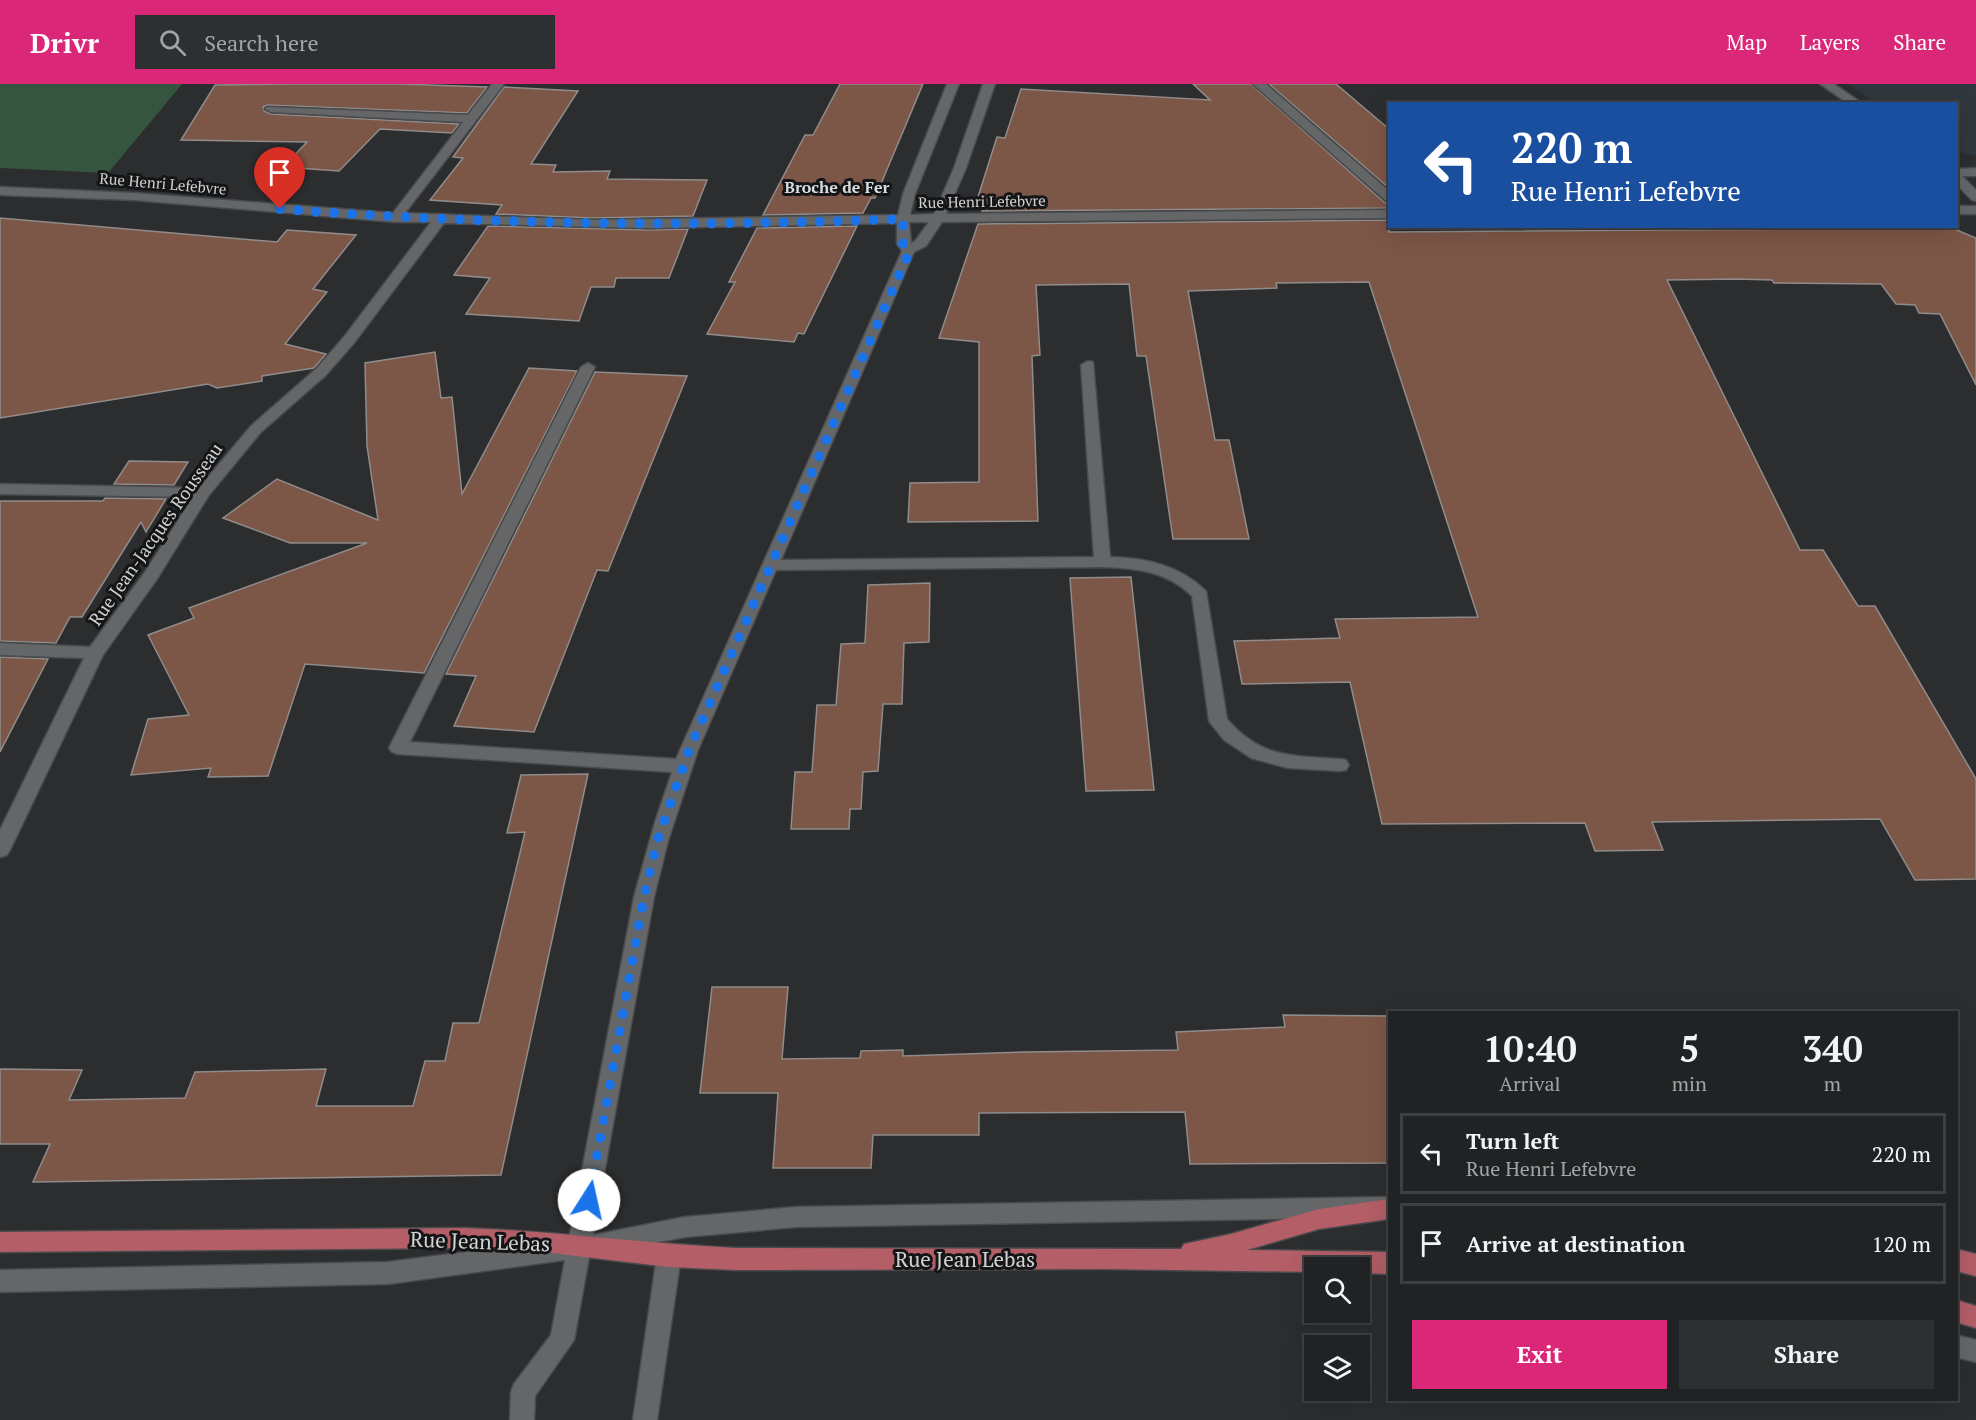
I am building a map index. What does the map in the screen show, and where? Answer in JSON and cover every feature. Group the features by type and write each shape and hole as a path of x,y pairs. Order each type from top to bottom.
{"main road":[{"name":"Rue Jean Lebas","path":"1104,1257 1208,1249 1319,1219 1388,1208"},
{"name":"Rue Jean Lebas","path":"0,1242 465,1238 526,1240 669,1256 781,1260 1104,1257 1388,1263"},
{"path":"1958,1260 1976,1265"},
{"path":"1958,1312 1976,1317"}],"street":[{"path":"395,218 498,84"},
{"path":"909,250 903,244 903,219 909,194 953,84"},
{"path":"522,1420 523,1392 562,1340 644,897 656,845 683,766 909,250 921,244 938,218 989,84"},
{"path":"1259,84 1388,196"},
{"path":"1826,84 1854,102"},
{"path":"271,109 472,119"},
{"path":"1958,175 1976,172"},
{"path":"1958,177 1976,197"},
{"name":"Rue Henri Lefebvre","path":"0,191 93,194 395,218 636,224 938,218 1388,214"},
{"path":"1958,210 1976,210"},
{"name":"Rue Jean-Jacques Rousseau","path":"0,850 95,652 151,576 202,493 256,429 321,372 349,340 439,220"},
{"path":"1088,365 1102,562"},
{"path":"588,367 399,748 683,766"},
{"path":"0,489 202,493"},
{"path":"771,565 1131,562 1171,572 1189,582 1200,595 1218,721 1229,735 1243,748 1259,756 1282,762 1340,765"},
{"path":"0,650 95,652"},
{"path":"0,1281 388,1273 506,1259 737,1220 796,1217 1388,1208"},
{"path":"645,1420 669,1256"},
{"path":"1958,1346 1976,1351"}],"shaded area":[{"path":"1848,84 1976,84 1976,156 1958,152 1958,102 1875,102"}],"green space":[{"path":"0,84 182,84 108,173 0,168"}],"building":[{"path":"840,84 923,84 875,198 871,198 863,213 763,215 805,135 813,135"},
{"path":"1193,84 1251,84 1384,202 1388,203 1388,208 982,211 987,196 978,197 997,137 1005,138 1021,89 1210,100"},
{"path":"1269,84 1336,84 1388,128 1388,187"},
{"path":"215,85 487,87 467,113 267,105 263,107 264,111 271,114 459,124 452,133 380,129 339,171 283,167 307,142 181,140"},
{"path":"504,87 578,91 531,164 556,165 553,172 610,171 607,179 707,180 693,216 593,218 496,214 502,205 430,200 463,158 453,157"},
{"path":"0,218 277,242 287,230 356,235 313,289 327,292 285,344 326,354 314,368 262,376 262,381 217,388 208,384 0,418"},
{"path":"1388,220 1389,232 1952,228 1976,238 1976,385 1940,314 1919,313 1915,305 1896,304 1881,284 1774,283 1772,280 1737,279 1667,280 1800,550 1823,550 1858,606 1875,606 1976,779 1976,879 1915,880 1880,819 1652,822 1663,850 1595,851 1585,823 1382,824 1350,682 1242,684 1234,641 1340,638 1335,619 1478,617 1369,282 1276,283 1277,288 1188,291 1215,440 1229,440 1249,539 1173,539 1146,356 1137,356 1129,284 1036,285 1040,355 1032,356 1038,521 908,522 910,483 979,482 979,342 939,338 978,224"},
{"path":"488,226 688,229 669,278 616,278 614,287 591,287 579,321 466,314 490,278 454,275"},
{"path":"857,226 804,334 798,333 794,342 707,334 735,282 729,282 757,228"},
{"path":"435,352 441,398 452,397 462,494 529,368 577,371 424,673 305,664 268,776 208,777 211,768 131,775 148,719 189,715 148,635 194,618 189,608 367,543 290,543 223,518 277,479 378,520 367,446 365,363"},
{"path":"595,372 687,376 608,571 597,570 534,732 454,726 476,676 446,674"},
{"path":"129,461 188,462 174,485 114,484"},
{"path":"105,498 166,499 146,532 141,522 82,617 70,617 56,643 0,641 0,501 103,501"},
{"path":"1131,577 1154,790 1086,791 1070,578"},
{"path":"930,583 929,642 904,643 902,704 883,704 878,771 863,772 861,809 850,809 849,829 791,829 795,772 812,772 817,705 836,705 841,644 865,643 868,585"},
{"path":"0,657 48,659 0,752"},
{"path":"588,774 501,1175 33,1182 50,1144 0,1144 0,1069 82,1070 69,1100 185,1098 195,1072 326,1069 316,1106 413,1106 425,1061 445,1061 453,1023 479,1023 525,832 507,833 521,775"},
{"path":"712,987 788,987 782,1059 860,1058 861,1051 903,1050 903,1056 1178,1050 1176,1032 1285,1027 1283,1015 1388,1016 1388,1163 1190,1164 1185,1112 979,1113 979,1135 873,1135 871,1168 773,1168 778,1093 700,1093"}],"district":[{"name":"Broche de Fer","path":"837,187"}],"route":[{"path":"280,209 395,218 539,223 903,219 903,244 909,250 908,255 689,750 656,845 644,897 589,1200"}]}
